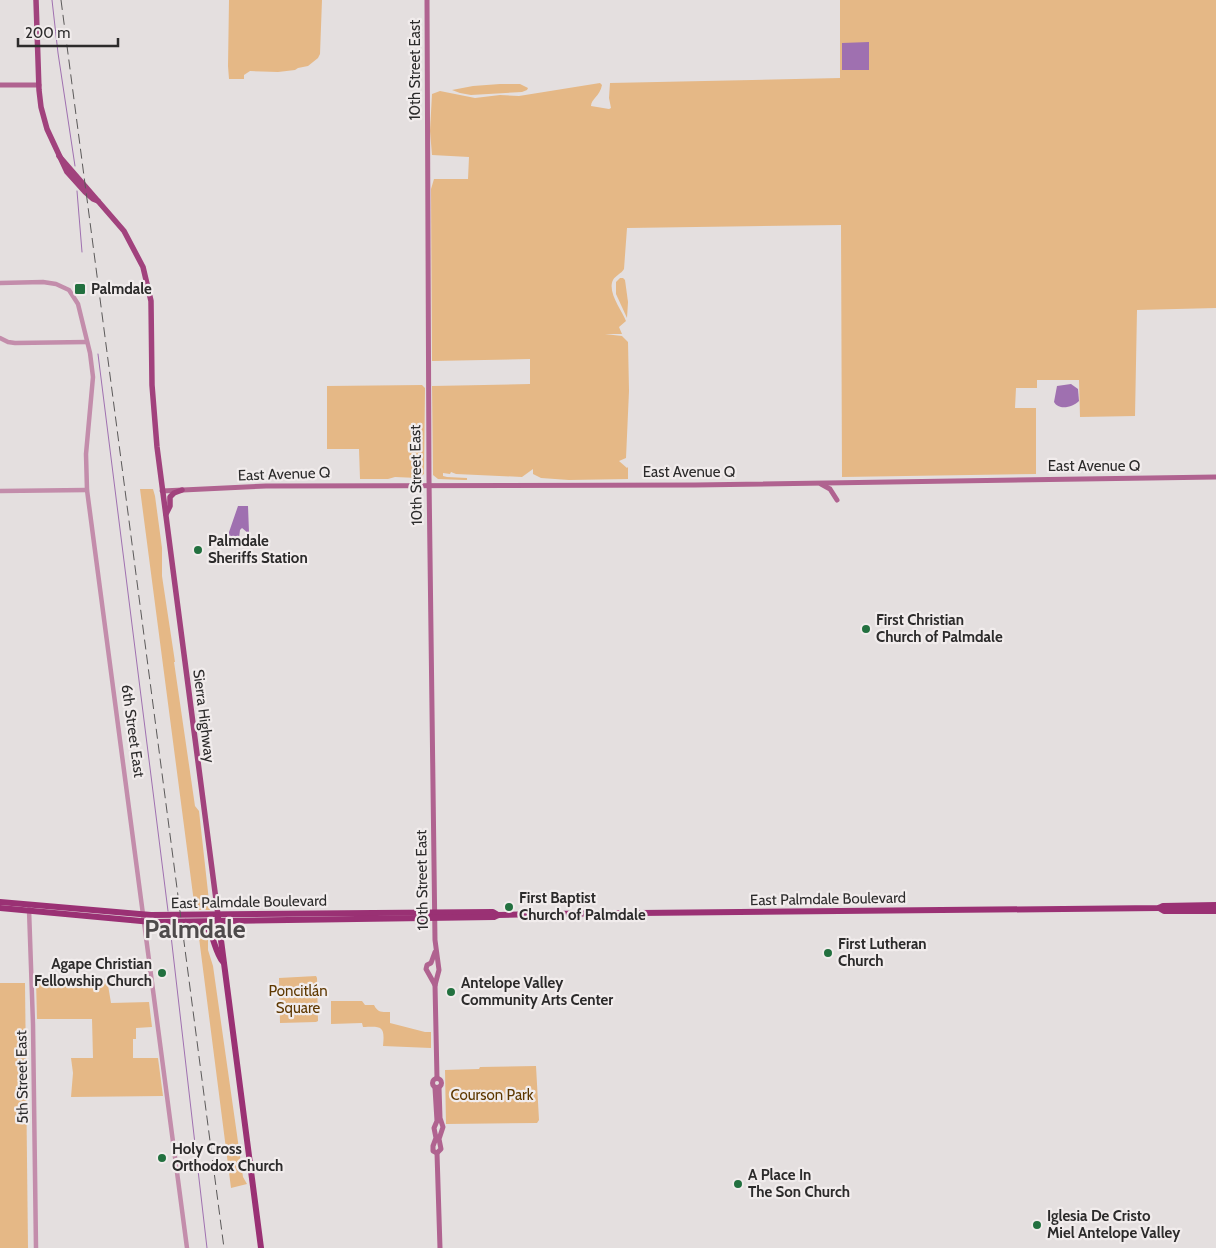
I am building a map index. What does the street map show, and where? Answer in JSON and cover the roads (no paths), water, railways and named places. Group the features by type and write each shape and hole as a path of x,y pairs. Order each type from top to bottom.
{"highway":[{"name":"East Palmdale Boulevard","path":"0,902 29,908"},
{"path":"1175,911 1180,908 1198,907 1200,905"},
{"name":"East Palmdale Boulevard","path":"145,918 435,916 493,912 498,915 1159,908 1163,906 1216,905"},
{"name":"East Palmdale Boulevard","path":"0,908 29,908 185,921 218,918"},
{"name":"East Palmdale Boulevard","path":"1159,908 1164,911 1216,911"},
{"name":"Sierra Highway","path":"218,918 262,1248"},
{"path":"185,921 208,929 212,934 217,954 224,963"}],"main road":[{"name":"Sierra Highway","path":"36,0 39,85 43,117 51,141 59,156 124,230 136,251 148,284 152,318 154,422 218,918"},
{"name":"10th Street East","path":"427,0 429,485 435,916 438,966"},
{"path":"0,85 39,85"},
{"name":"East Avenue Q","path":"162,491 266,486 818,483 1216,477"},
{"path":"818,483 830,489 837,500"},
{"path":"166,516 170,506 170,497 182,490"},
{"name":"10th Street East","path":"431,963 436,950"},
{"path":"435,985 426,969 431,963 435,963 439,970 435,985 437,1078 440,1081 437,1087 437,1145 432,1149 437,1153 439,1167 440,1248"},
{"path":"431,975 437,974"}],"street":[{"name":"6th Street East","path":"0,283 51,283 68,290 78,304 87,342 93,377 86,454 87,490 145,918 187,1248"},
{"path":"0,338 15,343 87,342"},
{"path":"0,491 87,490"},
{"name":"5th Street East","path":"29,908 33,1024 36,1248"}],"waterway":[{"path":"52,0 75,166"},
{"path":"77,191 82,252"},
{"path":"98,354 168,911"},
{"path":"170,927 207,1248"}],"railway":[{"path":"61,0 224,1248"}],"place":[{"name":"Palmdale","path":"80,289"},
{"name":"Palmdale Sheriffs Station","path":"198,550"},
{"name":"First Christian Church of Palmdale","path":"866,629"},
{"name":"First Baptist Church of Palmdale","path":"509,907"},
{"name":"First Lutheran Church","path":"828,953"},
{"name":"Agape Christian Fellowship Church","path":"162,973"},
{"name":"Antelope Valley Community Arts Center","path":"451,992"},
{"name":"Holy Cross Orthodox Church","path":"162,1158"},
{"name":"A Place In The Son Church","path":"738,1184"},
{"name":"Iglesia De Cristo Miel Antelope Valley","path":"1037,1225"}],"district":[{"name":"Palmdale","path":"195,929"}],"park label":[{"name":"Poncitlán Square","path":"298,1000"},
{"name":"Courson Park","path":"492,1095"}]}
